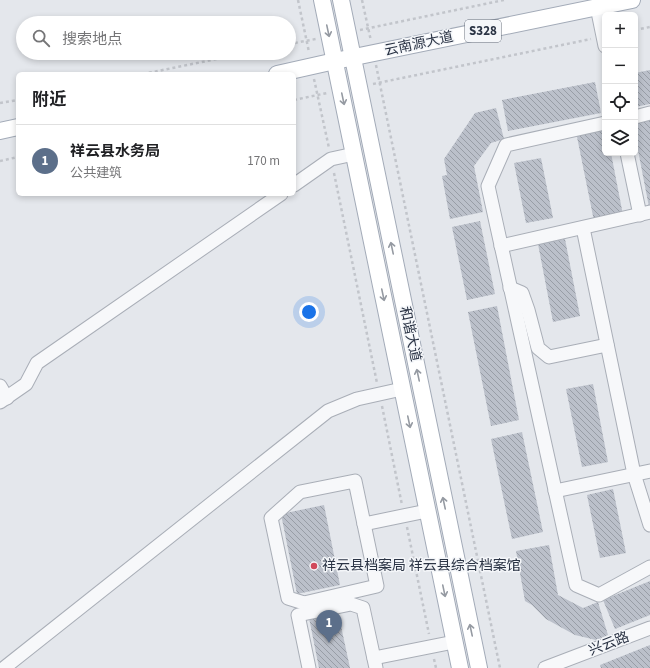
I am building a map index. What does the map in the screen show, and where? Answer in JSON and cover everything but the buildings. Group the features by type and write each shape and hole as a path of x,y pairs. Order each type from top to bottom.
{"main road":[{"name":"和谐大道","path":"322,0 460,668"},
{"name":"和谐大道","path":"341,0 479,668"},
{"name":"云南源大道","path":"287,72 605,4 632,0"},
{"path":"0,131 16,127"}],"street":[{"path":"638,116 650,113"},
{"path":"602,124 506,145 488,186 576,585 599,595 650,567"},
{"path":"296,184 331,160 354,154"},
{"path":"501,246 645,214 628,156"},
{"path":"0,386 3,400 26,384 37,363 278,196"},
{"path":"582,228 634,474 650,525"},
{"path":"510,288 522,293 538,348 549,357 607,346"},
{"path":"4,668 328,412 357,399 402,389"},
{"path":"555,491 650,471"},
{"path":"355,481 364,524 377,586 304,603 288,598 271,518 300,492 355,481"},
{"path":"364,524 427,511"},
{"path":"309,668 298,615 351,604 363,608 375,663 432,646 454,642"},
{"name":"兴云路","path":"545,668 650,628"}],"path":[{"path":"298,0 436,668"},
{"path":"362,0 500,668"},
{"path":"348,32 504,0"},
{"path":"638,29 650,27"},
{"path":"296,43 330,36"},
{"path":"359,87 379,82 602,41"},
{"path":"153,72 212,60"},
{"path":"296,100 341,90"},
{"path":"0,103 16,100"},
{"path":"0,161 16,157"}],"place":[{"name":"祥云县档案局 祥云县综合档案馆","path":"314,566"},
{"name":"祥云县水务局","path":"329,643"}]}
